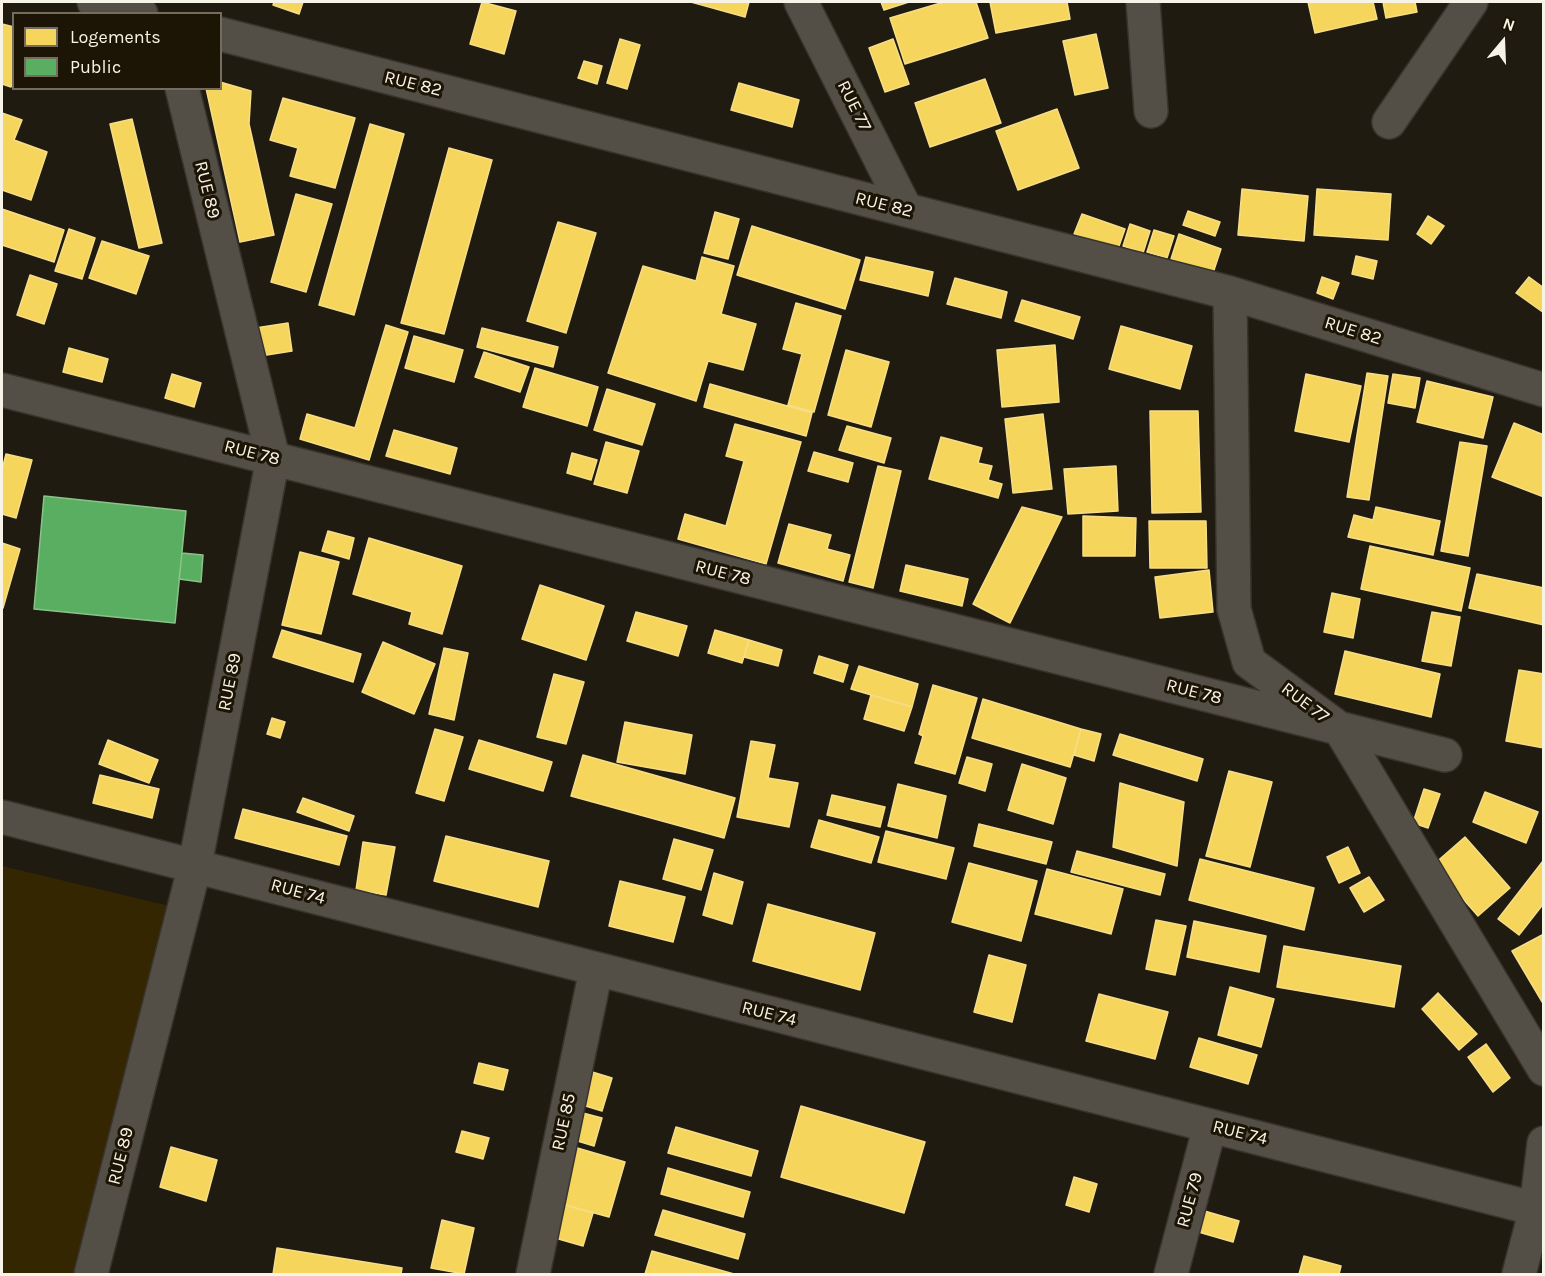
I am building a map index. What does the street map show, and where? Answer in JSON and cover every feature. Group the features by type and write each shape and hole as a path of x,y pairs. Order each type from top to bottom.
{"street":[{"path":"94,2 133,12"},
{"name":"RUE 77","path":"801,2 906,210"},
{"path":"1143,2 1151,111"},
{"path":"1389,122 1471,2"},
{"name":"RUE 82","path":"222,35 1230,293 1544,390"},
{"name":"RUE 89","path":"91,1275 195,865 273,458 182,90"},
{"name":"RUE 77","path":"1230,293 1234,609 1249,662 1340,729 1544,1069"},
{"name":"RUE 78","path":"2,390 1445,755"},
{"name":"RUE 74","path":"2,816 1536,1209"},
{"name":"RUE 85","path":"533,1275 596,970"},
{"name":"RUE 79","path":"1171,1275 1210,1126"},
{"path":"1519,1275 1536,1209 1544,1143"}],"shaded area":[{"path":"2,866 182,909 97,1274 2,1274"}],"building: Logements":[{"path":"274,2 303,2 299,14 273,5"},
{"path":"482,2 516,11 504,54 470,44"},
{"path":"691,2 749,2 745,17"},
{"path":"881,2 909,2 884,10"},
{"path":"944,2 976,2 988,38 905,64 890,18"},
{"path":"990,2 1067,2 1070,19 996,33"},
{"path":"1308,2 1373,2 1377,19 1315,33"},
{"path":"1383,2 1415,2 1417,12 1386,18"},
{"path":"2,24 12,26 12,85 11,87 2,84"},
{"path":"1096,34 1108,88 1075,95 1063,41"},
{"path":"620,39 640,45 627,89 607,83"},
{"path":"893,39 909,84 885,92 869,48"},
{"path":"584,61 602,66 597,84 578,78"},
{"path":"985,79 1001,123 930,147 915,103"},
{"path":"222,83 251,91 249,124 274,235 240,242 206,90 222,90"},
{"path":"739,83 799,100 792,127 731,110"},
{"path":"283,98 355,118 335,188 290,176 298,148 270,140"},
{"path":"1057,109 1079,168 1018,190 996,131"},
{"path":"2,113 22,120 14,140 47,152 31,200 2,190"},
{"path":"132,119 162,243 139,248 110,124"},
{"path":"370,124 404,134 354,315 319,305"},
{"path":"449,148 492,160 444,334 401,323"},
{"path":"1242,189 1308,196 1304,241 1238,235"},
{"path":"1317,189 1391,194 1388,240 1314,235"},
{"path":"296,194 332,204 306,292 271,282"},
{"path":"2,209 64,230 54,262 2,245"},
{"path":"1188,211 1220,222 1215,236 1183,225"},
{"path":"715,212 739,219 728,259 704,253"},
{"path":"1082,214 1125,229 1118,249 1074,234"},
{"path":"1428,216 1444,226 1431,244 1417,234"},
{"path":"558,222 596,233 566,333 527,321"},
{"path":"1130,224 1150,231 1143,253 1123,246"},
{"path":"752,226 860,260 845,309 737,275"},
{"path":"69,229 95,238 82,279 55,271"},
{"path":"1154,230 1174,236 1167,258 1147,252"},
{"path":"1179,234 1221,249 1213,273 1171,259"},
{"path":"102,241 149,256 136,294 89,278"},
{"path":"1356,256 1377,261 1373,279 1352,274"},
{"path":"702,257 734,266 721,314 756,324 743,370 708,361 696,401 608,373 643,266 696,281"},
{"path":"866,257 933,272 928,296 860,280"},
{"path":"30,275 57,284 44,324 17,315"},
{"path":"1322,277 1339,283 1333,299 1317,293"},
{"path":"1529,277 1544,288 1544,313 1516,293"},
{"path":"955,278 1007,292 1001,318 947,304"},
{"path":"1022,300 1080,317 1073,339 1015,321"},
{"path":"796,303 841,316 814,412 788,405 802,354 783,349"},
{"path":"288,323 292,351 254,357 249,329"},
{"path":"386,325 408,332 369,460 300,439 307,414 355,428"},
{"path":"1121,326 1192,346 1180,389 1109,369"},
{"path":"482,328 558,347 553,367 477,347"},
{"path":"414,336 463,350 454,382 405,368"},
{"path":"1055,345 1059,402 1002,407 997,350"},
{"path":"69,348 108,359 102,382 63,372"},
{"path":"846,350 889,362 871,427 828,415"},
{"path":"484,352 529,367 520,392 475,377"},
{"path":"535,368 598,387 587,426 523,407"},
{"path":"1367,373 1388,376 1369,500 1347,497"},
{"path":"172,374 201,383 194,407 165,398"},
{"path":"1306,374 1361,386 1349,442 1295,431"},
{"path":"1393,374 1420,378 1415,408 1388,403"},
{"path":"1427,381 1493,397 1483,438 1417,422"},
{"path":"710,384 812,413 806,436 704,407"},
{"path":"607,389 655,404 642,445 594,430"},
{"path":"1150,411 1198,411 1201,512 1152,513"},
{"path":"1043,414 1052,489 1013,493 1005,419"},
{"path":"1514,423 1544,435 1544,497 1492,477"},
{"path":"735,424 801,442 766,564 678,539 685,514 726,526 744,461 726,456"},
{"path":"847,426 891,438 884,463 839,450"},
{"path":"394,430 457,448 450,474 386,456"},
{"path":"941,437 982,448 978,463 992,466 988,480 1002,484 998,498 929,479"},
{"path":"606,442 639,451 627,493 594,484"},
{"path":"1460,442 1487,446 1468,556 1441,551"},
{"path":"814,452 853,463 848,482 808,471"},
{"path":"572,453 597,460 591,480 567,473"},
{"path":"6,454 32,460 16,518 2,514 2,470"},
{"path":"878,466 901,471 873,588 849,582"},
{"path":"1116,466 1118,511 1068,514 1064,469"},
{"path":"1022,507 1062,517 1010,623 973,604"},
{"path":"1376,507 1440,521 1433,555 1348,537 1354,515 1373,520"},
{"path":"1083,516 1136,518 1135,556 1083,556"},
{"path":"1149,521 1206,521 1207,568 1150,568"},
{"path":"789,524 831,535 827,549 850,555 843,581 778,563"},
{"path":"328,531 354,538 349,559 322,551"},
{"path":"369,538 462,566 442,634 409,624 412,612 353,594"},
{"path":"2,543 20,549 3,608 2,608"},
{"path":"1370,546 1470,568 1461,611 1361,589"},
{"path":"300,552 339,562 321,634 282,625"},
{"path":"906,565 968,579 962,606 900,591"},
{"path":"1209,570 1213,612 1160,618 1155,577"},
{"path":"1477,574 1544,588 1544,625 1469,608"},
{"path":"540,585 604,606 586,660 522,639"},
{"path":"1332,593 1360,599 1353,638 1324,632"},
{"path":"636,612 687,626 678,656 627,641"},
{"path":"1432,612 1460,617 1451,666 1422,661"},
{"path":"282,630 361,654 353,682 273,657"},
{"path":"715,630 749,640 742,663 708,653"},
{"path":"749,640 782,650 778,666 744,657"},
{"path":"383,642 435,664 414,714 362,692"},
{"path":"444,648 468,653 454,720 429,714"},
{"path":"1345,651 1440,674 1431,717 1335,694"},
{"path":"819,656 848,665 843,682 814,673"},
{"path":"859,666 918,684 912,707 851,689"},
{"path":"1519,670 1544,674 1544,748 1506,741"},
{"path":"554,674 584,682 566,744 537,737"},
{"path":"933,685 977,698 955,774 915,763 923,736 919,734"},
{"path":"871,695 912,707 904,731 864,719"},
{"path":"983,699 1081,729 1070,767 972,738"},
{"path":"272,718 285,722 280,738 267,734"},
{"path":"625,722 692,735 685,774 617,762"},
{"path":"435,729 463,737 444,801 416,793"},
{"path":"1081,729 1101,734 1094,761 1074,755"},
{"path":"1120,734 1203,759 1197,781 1113,755"},
{"path":"108,740 158,760 149,783 99,764"},
{"path":"479,740 552,762 543,791 469,769"},
{"path":"751,741 775,745 768,778 798,783 789,827 737,817"},
{"path":"583,755 735,798 724,838 571,796"},
{"path":"967,757 992,764 985,791 959,783"},
{"path":"1022,764 1066,778 1053,824 1008,810"},
{"path":"1229,771 1272,782 1250,867 1206,856"},
{"path":"100,775 159,789 152,818 93,803"},
{"path":"1120,783 1184,802 1177,866 1113,847"},
{"path":"898,784 946,796 937,838 888,826"},
{"path":"1424,789 1440,794 1428,828 1413,823"},
{"path":"1485,792 1538,812 1526,843 1473,822"},
{"path":"832,795 885,807 880,827 827,815"},
{"path":"303,798 354,816 349,831 297,812"},
{"path":"243,809 347,836 339,865 235,838"},
{"path":"819,820 879,837 871,863 811,847"},
{"path":"979,824 1052,842 1046,864 974,846"},
{"path":"886,831 954,848 946,879 878,862"},
{"path":"446,836 549,861 538,907 434,881"},
{"path":"1465,837 1510,888 1478,916 1433,865"},
{"path":"674,839 713,850 701,890 663,879"},
{"path":"363,842 395,847 386,895 356,890"},
{"path":"1348,847 1360,873 1339,883 1327,857"},
{"path":"1077,851 1165,874 1160,895 1071,872"},
{"path":"1200,859 1314,888 1304,930 1189,900"},
{"path":"1543,861 1544,903 1519,935 1498,919"},
{"path":"969,863 1037,881 1021,941 952,922"},
{"path":"1047,869 1123,889 1111,934 1035,914"},
{"path":"714,873 743,882 732,924 703,915"},
{"path":"1369,877 1384,900 1364,912 1350,888"},
{"path":"620,881 685,897 673,942 609,926"},
{"path":"768,904 875,933 860,990 753,961"},
{"path":"1156,920 1186,926 1175,975 1146,969"},
{"path":"1194,921 1266,936 1259,972 1187,957"},
{"path":"1544,934 1544,1005 1512,951"},
{"path":"1284,946 1401,966 1394,1007 1277,987"},
{"path":"989,955 1026,965 1012,1022 974,1012"},
{"path":"1230,987 1274,999 1261,1047 1218,1035"},
{"path":"1438,993 1477,1034 1459,1050 1422,1009"},
{"path":"1099,994 1168,1012 1155,1059 1086,1041"},
{"path":"1199,1038 1257,1055 1248,1084 1190,1067"},
{"path":"1486,1044 1510,1078 1493,1092 1468,1057"},
{"path":"479,1063 508,1070 503,1090 474,1083"},
{"path":"589,1071 612,1078 602,1111 579,1104"},
{"path":"801,1106 925,1142 904,1213 781,1177"},
{"path":"579,1112 602,1118 594,1146 571,1139"},
{"path":"676,1127 758,1151 751,1176 668,1153"},
{"path":"462,1131 489,1138 483,1159 456,1152"},
{"path":"171,1147 217,1160 206,1201 160,1187"},
{"path":"574,1147 625,1162 609,1217 558,1203"},
{"path":"668,1168 750,1192 743,1217 661,1194"},
{"path":"1074,1177 1097,1184 1089,1212 1066,1205"},
{"path":"558,1203 593,1213 583,1246 548,1236"},
{"path":"663,1210 745,1234 738,1259 655,1235"},
{"path":"1201,1210 1239,1221 1233,1242 1195,1231"},
{"path":"442,1220 474,1228 464,1274 431,1268"},
{"path":"277,1248 402,1268 401,1274 273,1274"},
{"path":"652,1251 734,1274 645,1274"},
{"path":"1304,1256 1341,1266 1339,1274 1299,1274"}],"building: Public":[{"path":"44,496 186,511 175,623 34,609"},
{"path":"182,553 203,555 201,582 179,579"}]}
